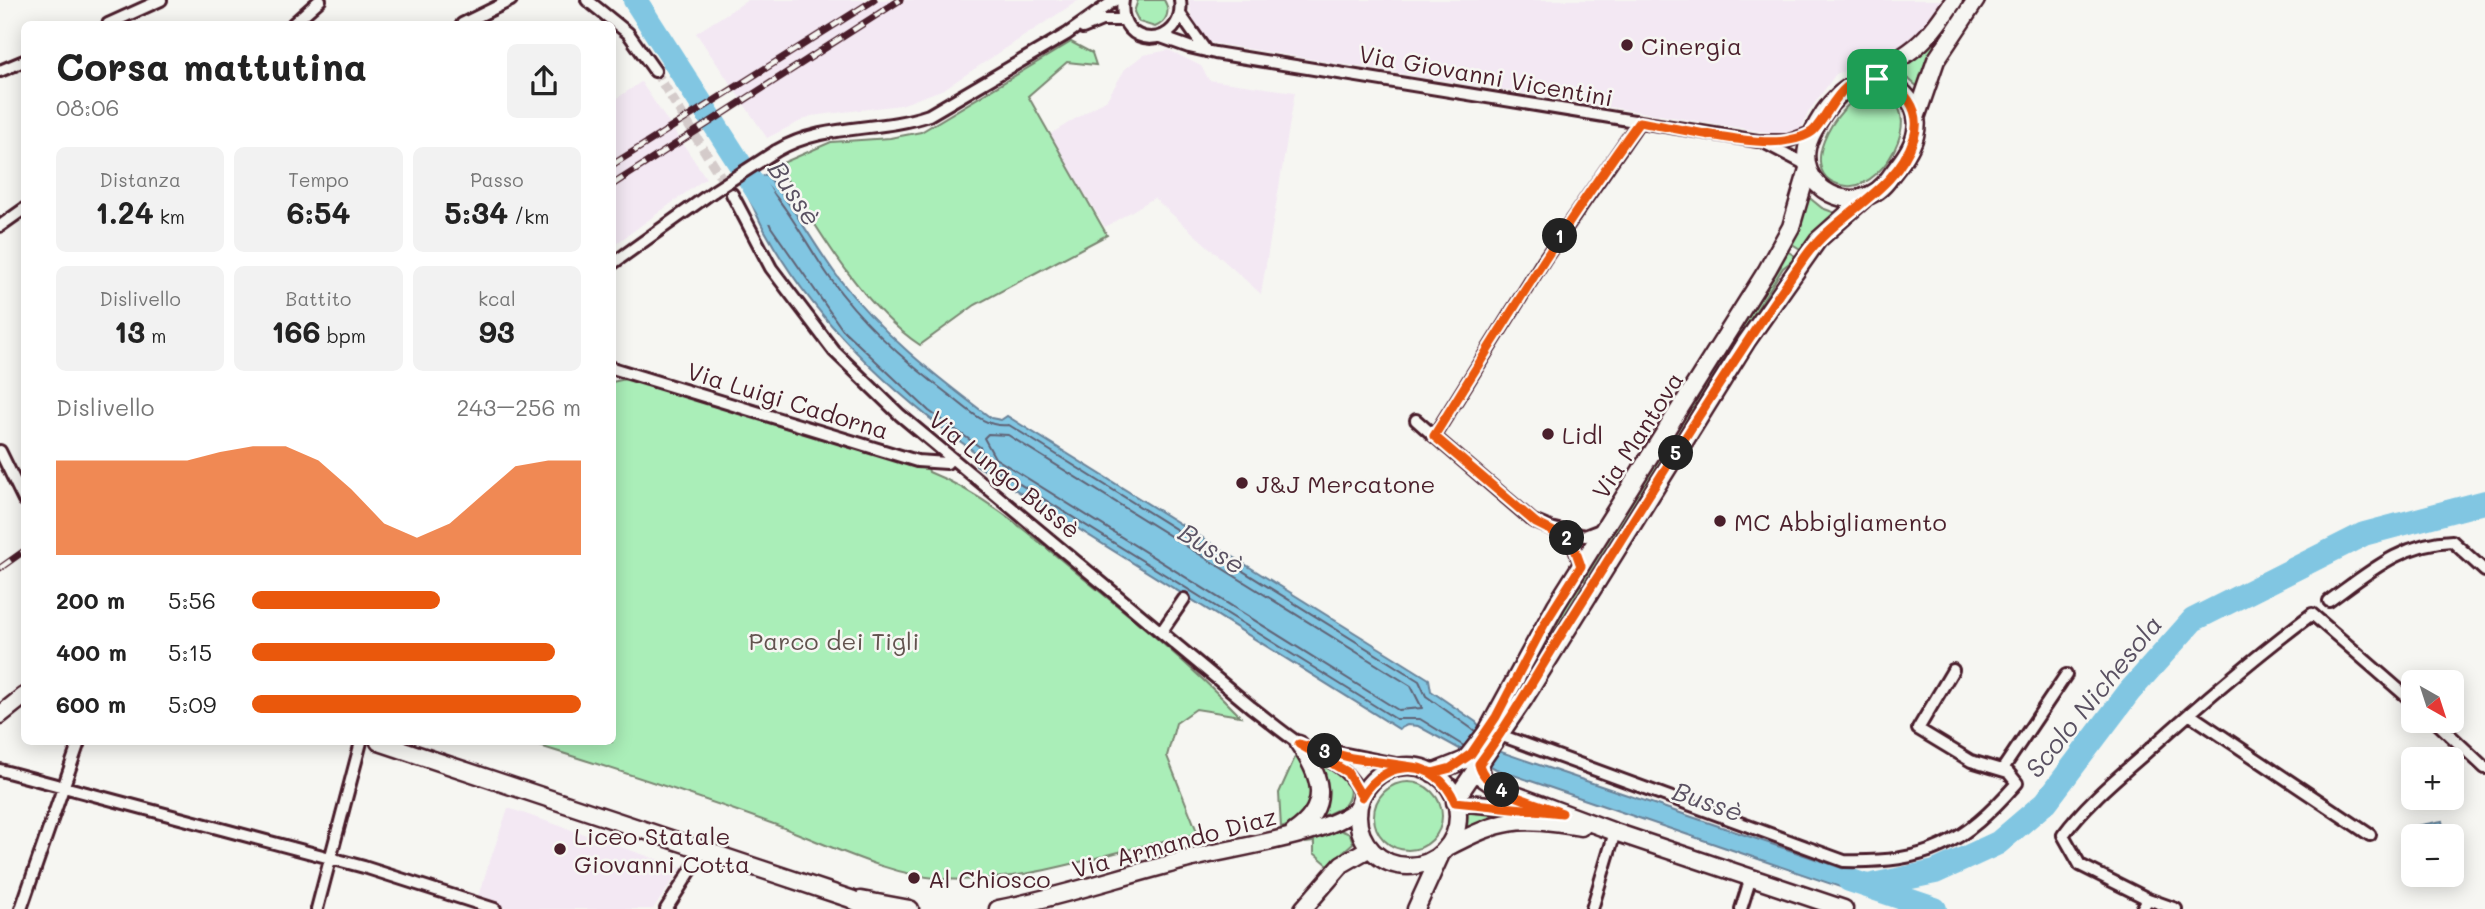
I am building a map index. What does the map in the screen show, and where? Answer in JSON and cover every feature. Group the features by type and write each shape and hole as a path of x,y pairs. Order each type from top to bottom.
{"main road":[{"name":"Via Mantova","path":"1494,737 1545,623 1768,271 1791,227 1807,167 1806,152 1813,132 1837,95 1852,83 1864,79 1910,51 1936,26 1954,0"},
{"name":"Via Mantova","path":"1455,801 1472,762 1494,737 1747,341 1818,240 1864,199 1888,182 1913,142 1916,118 1936,60 1976,0"},
{"path":"1864,79 1882,80 1899,88 1910,101 1916,118"},
{"path":"1807,167 1818,185 1829,195 1843,200 1864,199"},
{"path":"0,716 21,698"},
{"path":"0,716 21,706"},
{"path":"1289,835 1310,817 1319,794 1316,772 1299,744"},
{"path":"388,745 851,899 871,909"},
{"path":"1432,773 1472,762 1492,786 1615,832 1844,909"},
{"path":"1416,909 1444,850 1457,821 1455,801 1443,780 1432,773 1406,766 1383,773 1360,803 1361,833 1370,848 1388,861 1410,866 1424,863 1444,850 1488,827 1510,820 1548,822 1615,832"},
{"path":"1455,801 1562,813"},
{"name":"Via Armando Diaz","path":"998,909 1044,900 1185,860 1334,823 1360,803"},
{"path":"1303,909 1342,864 1370,848"},
{"path":"851,899 910,909"},
{"path":"1030,909 1044,900"}],"street":[{"path":"115,21 161,0"},
{"path":"296,21 320,0"},
{"path":"468,21 511,0"},
{"path":"587,0 613,21"},
{"path":"616,261 714,191 776,151 799,139 826,131 908,122 929,115 1067,34 1115,0"},
{"path":"1067,34 1102,20 1123,20 1123,0"},
{"path":"1161,37 1173,29 1180,15 1180,0"},
{"path":"1180,15 1206,51"},
{"name":"Via Giovanni Vicentini","path":"1123,20 1136,34 1145,38 1161,37 1206,51 1639,122 1758,141 1788,141 1813,132"},
{"path":"616,23 628,33 655,71"},
{"path":"0,71 21,62"},
{"path":"1434,436 1544,260 1639,122"},
{"name":"Via Giovanni Vicentini","path":"1758,141 1807,167"},
{"name":"Via Lungo Bussè","path":"732,194 771,268 834,351 900,415 1299,744 1347,772 1360,803"},
{"path":"0,217 21,210"},
{"path":"0,226 21,211"},
{"name":"Via Luigi Cadorna","path":"616,369 917,461 947,463 951,458"},
{"path":"1416,420 1533,521 1572,541 1581,566"},
{"path":"0,452 21,494"},
{"path":"1550,528 1585,536 1605,528"},
{"path":"2329,601 2389,558 2427,542 2452,541 2485,571"},
{"path":"1163,631 1184,599"},
{"path":"2176,909 2145,904 2080,864 2063,835 2082,808 2246,664 2312,614 2401,692"},
{"path":"1494,737 1844,860 1888,862 1942,848 1987,816 2017,783 2002,770 1971,761 1918,729 1953,670"},
{"path":"2002,770 2066,675"},
{"path":"2189,714 2370,835"},
{"path":"2448,733 2485,768"},
{"name":"Via Lungo Bussè","path":"1299,744 1352,758 1406,766"},
{"path":"21,909 78,745"},
{"path":"317,909 360,745"},
{"path":"0,770 331,859 495,909"},
{"path":"1592,909 1615,832"},
{"path":"666,909 704,850"},
{"path":"1741,909 1751,877"}],"shaded area":[{"path":"748,0 1079,0 944,89 901,105 811,116 767,138 696,33"},
{"path":"1189,0 1943,0 1921,31 1898,50 1836,74 1809,111 1802,127 1789,136 1211,43 1201,39 1193,29"},
{"path":"1169,50 1201,66 1209,80 1295,92 1261,294 1154,198 1105,227 1049,135 1107,99 1125,69 1143,55"},
{"path":"641,82 706,178 616,244 616,99"},
{"name":"Liceo Statale Giovanni Cotta","path":"508,808 682,868 653,909 510,909 477,899"}],"green space":[{"path":"1138,0 1164,0 1167,8 1165,19 1155,27 1139,22 1134,12"},
{"path":"1962,0 1966,0 1932,50 1918,87 1898,70 1929,47"},
{"path":"1071,42 1092,53 1096,65 1067,62 1028,96 1107,235 975,305 920,345 898,329 859,287 778,165 831,142 890,138 921,132"},
{"path":"1867,93 1888,97 1899,109 1902,124 1898,142 1889,159 1876,174 1862,183 1847,186 1830,181 1822,170 1820,156 1824,141 1843,110"},
{"path":"1806,195 1822,208 1838,214 1802,250 1789,242"},
{"path":"1785,250 1797,257 1783,268 1585,581 1582,579 1781,266 1780,257"},
{"name":"Parco dei Tigli","path":"630,378 928,468 929,472 971,493 1029,533 1164,644 1240,716 1196,709 1176,723 1167,756 1198,834 1040,871 976,879 944,879 877,864 738,811 537,745 616,745 616,381"},
{"path":"1579,584 1582,586 1504,716"},
{"path":"1296,755 1310,774 1311,796 1301,816 1281,828 1279,793"},
{"path":"1320,766 1341,775 1349,786 1350,793 1343,807 1317,819 1326,784"},
{"path":"1415,782 1436,797 1442,809 1440,829 1432,840 1415,850 1401,850 1384,840 1376,829 1374,809 1384,792 1395,784"},
{"path":"1468,808 1505,811 1504,817 1467,832"},
{"path":"1340,830 1350,834 1353,843 1328,865 1314,853 1314,842 1306,843 1305,840"}],"water":[{"path":"766,174 854,297 890,335 949,386 991,418 1001,420 1007,416 1429,679 1431,691 1476,722 1501,752 1883,882 1878,900 1496,769 1418,726 1407,725 1399,729 976,465 975,452 914,405 857,354 807,296 765,231 743,188"}],"waterway":[{"name":"Bussè","path":"635,0 770,211"},
{"name":"Scolo Nichesola","path":"1868,886 1935,872 1998,843 2046,802 2129,692 2193,620 2364,534 2485,502"},
{"name":"Bussè","path":"1849,880 1935,909"}],"tunnel":[{"path":"655,71 729,190"}],"railway":[{"path":"616,162 874,0"},
{"path":"616,182 900,0"},
{"path":"0,568 21,553"}],"place":[{"name":"Cinergia","path":"1627,45"},
{"name":"Lidl","path":"1548,434"},
{"name":"J&J Mercatone","path":"1242,483"},
{"name":"MC Abbigliamento","path":"1720,521"},
{"name":"Liceo Statale Giovanni Cotta","path":"560,849"},
{"name":"Al Chiosco","path":"914,878"}],"route":[{"path":"1877,79 1864,79 1847,86 1833,100 1813,132 1788,141 1758,141 1639,122 1621,146 1544,260 1434,436 1536,523 1557,531 1572,541 1581,566 1545,623 1522,671 1486,733 1465,760 1443,771 1432,773 1419,768 1352,758 1299,744 1347,772 1362,797 1374,779 1394,768 1406,766 1419,768 1443,780 1455,802 1518,806 1562,813 1492,786 1481,774 1479,764 1524,699 1563,632 1747,341 1805,257 1826,231 1864,199 1883,188 1910,147 1916,124 1910,101 1894,85 1877,79"}]}
